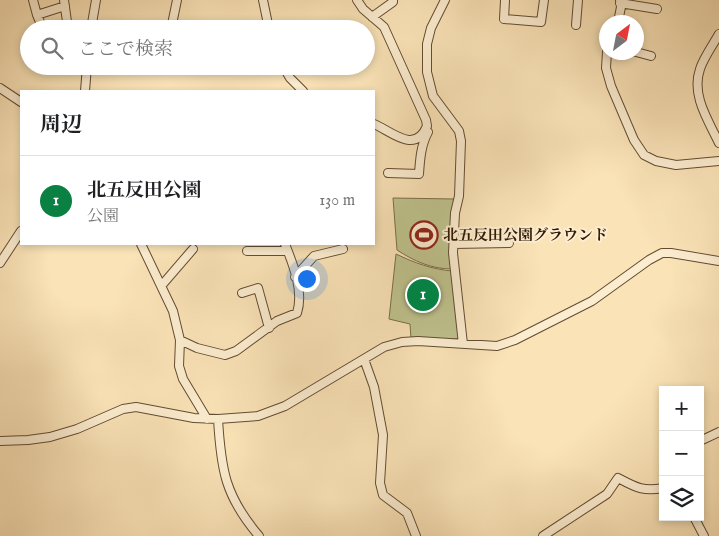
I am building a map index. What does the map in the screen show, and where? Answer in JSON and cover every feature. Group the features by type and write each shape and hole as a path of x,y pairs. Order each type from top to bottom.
{"street":[{"path":"33,0 39,20"},
{"path":"93,20 96,0"},
{"path":"173,20 176,0"},
{"path":"263,0 267,20"},
{"path":"356,0 363,9 384,27 426,122 429,124 429,131 422,149 420,174 388,173"},
{"path":"372,17 394,2 394,0"},
{"path":"445,0 431,28 426,44 427,72 433,96 459,132 461,142 459,196 455,213 454,244 463,344"},
{"path":"505,0 504,19 541,22 544,0"},
{"path":"576,25 578,0"},
{"path":"619,15 620,2 657,9"},
{"path":"37,15 64,3 67,20"},
{"path":"719,34 700,68 697,85 698,96 719,143"},
{"path":"644,54 651,56"},
{"path":"606,60 606,68 610,86 634,140 644,155 656,161 676,165 719,161"},
{"path":"84,90 87,75"},
{"path":"288,75 302,90"},
{"path":"0,88 20,101"},
{"path":"375,125 399,138 413,140 420,138 424,133 427,126 426,122"},
{"path":"0,263 20,233"},
{"path":"454,244 509,243"},
{"path":"142,245 173,310 180,340 179,366 184,379 208,419"},
{"path":"180,340 197,348 225,355 236,351 277,322 296,313 300,303 286,247 247,252"},
{"path":"162,286 193,249"},
{"path":"295,277 314,256 343,249"},
{"path":"0,441 50,437 77,429 123,409 136,407 194,418 218,420 258,416 285,406 384,347 402,342 497,346 515,340 592,301 649,260 662,254 671,253 719,262"},
{"path":"242,293 258,288 269,328"},
{"path":"364,359 374,387 383,435 380,484 383,495 407,513 416,536"},
{"path":"218,420 220,449 226,485 248,523 259,536"},
{"path":"704,439 719,432"},
{"path":"543,536 606,494 618,478 636,488 651,490 659,489"},
{"path":"696,521 704,536"}],"green space":[{"name":"北五反田公園グラウンド","path":"393,198 455,199 452,269 437,268 423,264 397,250"},
{"path":"396,254 423,265 452,271 459,339 411,339 410,324 389,319"}],"place":[{"name":"北五反田公園グラウンド","path":"424,235"},
{"name":"北五反田公園","path":"423,295"}]}
